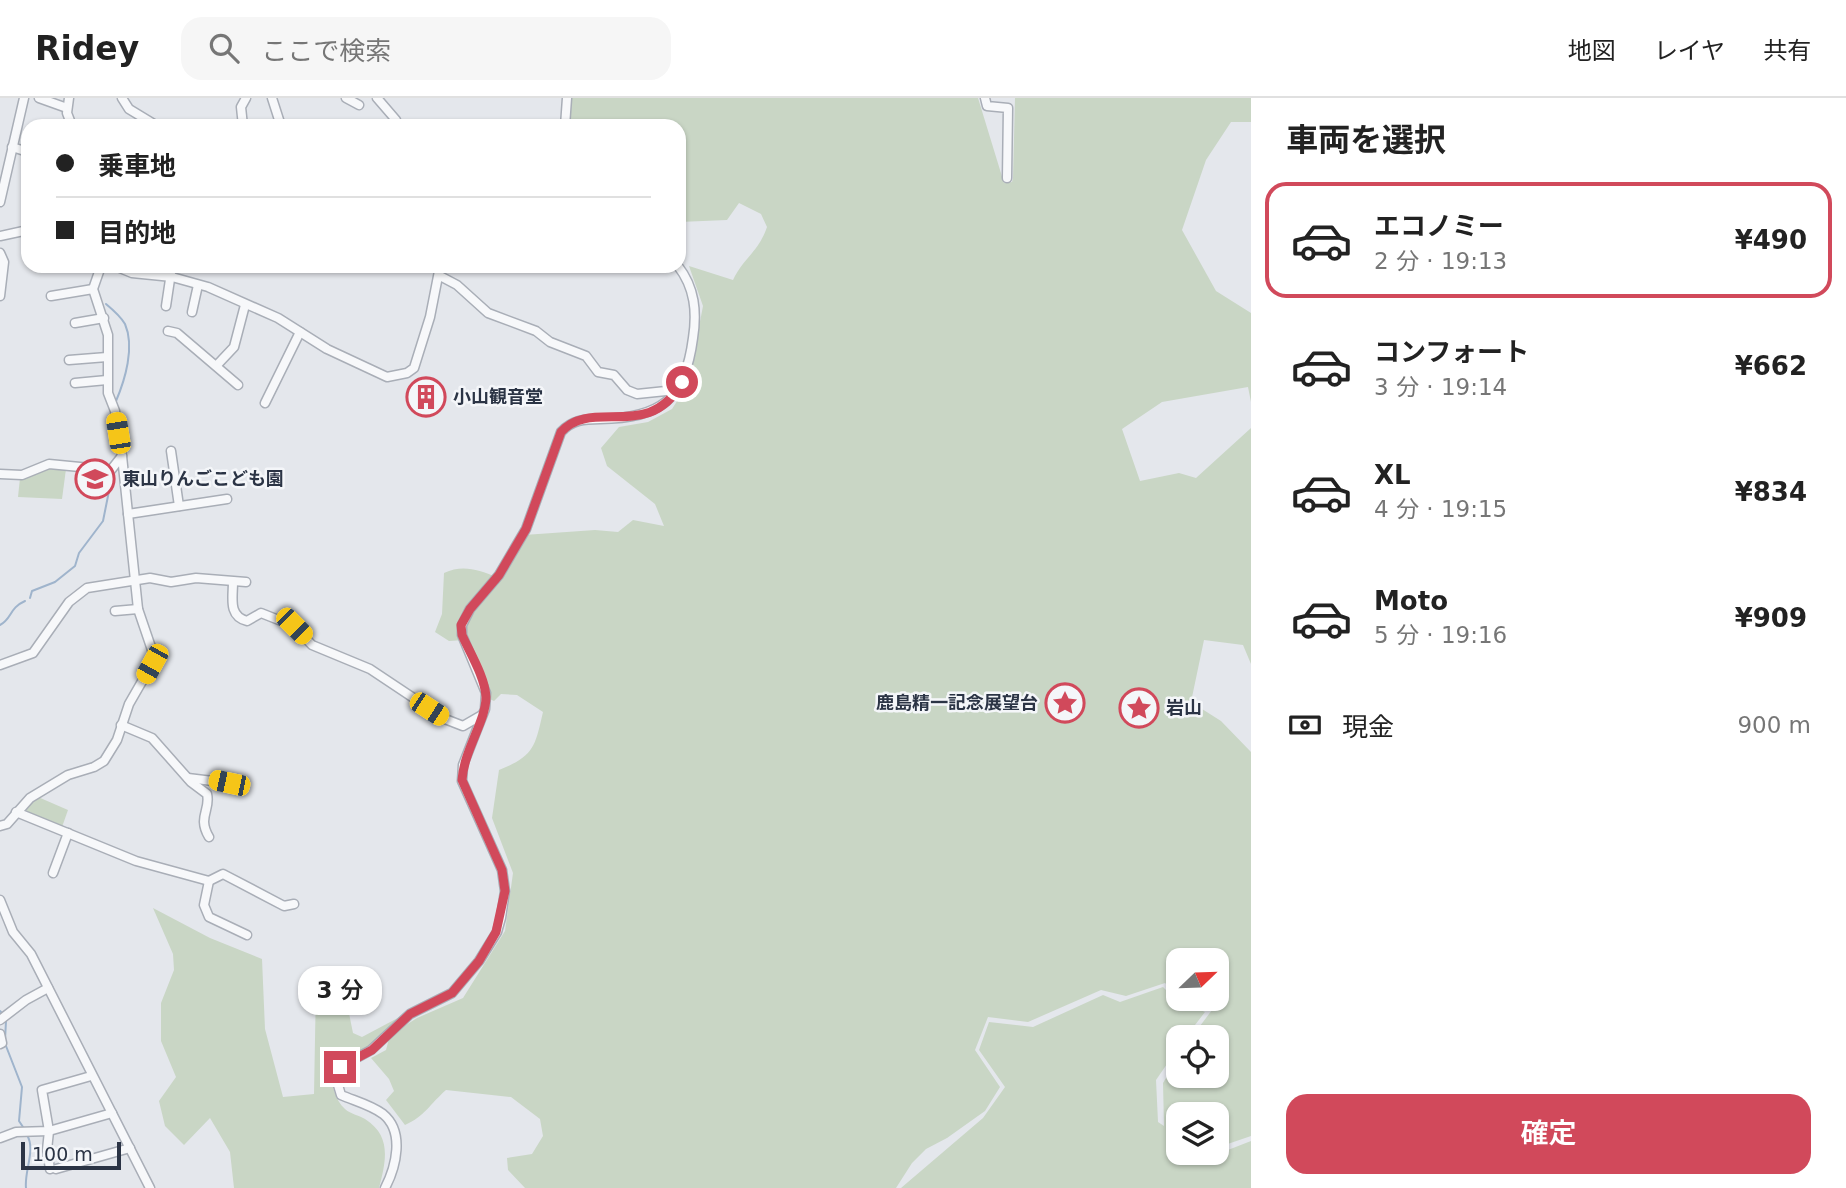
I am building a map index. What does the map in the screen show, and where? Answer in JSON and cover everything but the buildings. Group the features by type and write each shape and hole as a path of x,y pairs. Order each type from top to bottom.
{"street":[{"path":"0,202 2,181 24,98"},
{"path":"39,98 67,108"},
{"path":"69,98 67,108 70,119"},
{"path":"122,98 129,109 145,119"},
{"path":"234,98 241,107 242,119"},
{"path":"241,107 246,98"},
{"path":"272,98 279,119"},
{"path":"346,98 359,106"},
{"path":"377,98 395,119"},
{"path":"566,119 567,98"},
{"path":"985,98 987,106 1007,108 1007,178"},
{"path":"12,147 21,150"},
{"path":"0,236 21,232"},
{"path":"0,253 4,262 0,296"},
{"path":"0,826 7,824 30,798 62,779 104,761 117,740 121,725 152,664 153,653 138,609 122,456 107,380 108,335 93,289 99,273"},
{"path":"132,273 172,277 198,285 278,318 327,349 387,377 407,373 414,368 439,273"},
{"path":"166,306 172,273"},
{"path":"442,273 488,313 536,331 550,342 586,356 598,372 614,375 627,390 647,395 666,391 682,382"},
{"path":"385,1188 395,1166 397,1151 393,1126 385,1115 372,1107 341,1095 335,1075 340,1067 372,1050 410,1014 452,993 479,961 496,932 505,891 502,870 462,780 463,765 482,715 486,694 462,635 461,625 470,609 499,575 526,529 561,432 568,425 583,419 645,415 664,406 674,397 682,382 696,320 695,301 681,273"},
{"path":"192,312 198,285"},
{"path":"51,296 93,289"},
{"path":"217,365 234,347 246,305"},
{"path":"75,323 104,318"},
{"path":"168,331 177,332 238,385"},
{"path":"265,403 300,332"},
{"path":"69,360 107,357"},
{"path":"75,383 107,380"},
{"path":"171,451 179,506"},
{"path":"0,474 22,475 50,464 111,470 122,456"},
{"path":"128,514 227,499"},
{"path":"0,665 33,653 69,602 87,588 135,578 171,582 196,578 246,582"},
{"path":"233,582 232,610 239,619 247,621 261,613 294,626 312,645 370,669 444,719 463,726 482,715"},
{"path":"115,611 138,609"},
{"path":"121,725 152,738 209,798 203,820 209,837"},
{"path":"188,778 229,783"},
{"path":"16,812 136,861 209,881 223,874 284,906 293,904"},
{"path":"53,873 68,833"},
{"path":"209,881 204,905 209,917 247,935"},
{"path":"0,900 10,925 31,954 150,1188"},
{"path":"0,930 10,925"},
{"path":"0,1020 26,1000 48,988"},
{"path":"0,1034 0,1044"},
{"path":"91,1076 42,1090 49,1131 47,1150 53,1169 130,1148"},
{"path":"0,1138 16,1132 49,1131 112,1113"}],"green space":[{"path":"570,98 978,98 1004,183 1012,182 1013,178 1015,98 1251,98 1251,122 1231,122 1206,160 1182,230 1216,291 1251,313 1251,402 1248,387 1162,402 1122,429 1140,481 1179,473 1196,478 1251,428 1251,664 1243,645 1204,640 1191,702 1221,721 1251,752 1251,1136 1229,1144 1229,1102 1166,1102 1166,1165 1229,1165 1229,1150 1251,1141 1251,1188 901,1188 983,1118 1005,1087 979,1050 989,1022 1033,1027 1103,995 1120,1002 1163,987 1166,990 1166,1012 1205,1012 1195,1025 1166,1025 1166,1065 1156,1080 1158,1122 1164,1126 1163,1083 1166,1078 1166,1088 1229,1088 1229,1025 1201,1025 1210,1012 1229,1011 1229,948 1166,948 1166,984 1126,996 1101,990 1028,1022 988,1017 975,1050 1000,1087 985,1111 947,1138 926,1149 912,1163 896,1188 525,1188 508,1170 507,1158 532,1154 543,1136 540,1119 511,1097 446,1090 423,1114 405,1125 386,1100 394,1091 389,1079 371,1058 386,1050 390,1035 417,1018 463,998 505,931 513,873 492,818 499,770 520,760 531,749 543,712 517,695 501,694 494,701 485,697 464,640 449,641 435,632 442,614 444,573 464,568 497,577 524,535 595,530 618,532 633,520 664,526 655,504 607,466 601,448 619,427 648,422 672,409 688,384 703,306 689,266 733,280 767,227 761,214 739,203 727,220 686,222 686,119 569,119"},
{"path":"50,467 66,469 62,499 18,497 20,478"},
{"path":"38,797 68,810 62,827 25,813 31,802"},
{"path":"153,908 210,938 262,959 265,1029 283,1097 314,1094 316,985 343,984 353,1033 362,1037 426,1003 371,1047 336,1065 330,1074 339,1102 347,1111 363,1118 380,1133 385,1159 379,1188 234,1188 230,1152 210,1118 184,1145 165,1126 159,1101 176,1077 161,1041 161,1003 174,970 173,954"}],"waterway":[{"path":"106,304 119,316 128,333 129,353 116,401"},
{"path":"30,598 32,591 55,582 75,566 79,553 103,521 111,481"},
{"path":"0,625 25,601"},
{"path":"5,1040 6,1021"},
{"path":"6,1046 22,1087 19,1121 25,1130"},
{"path":"26,1188 30,1154 27,1135"}],"place":[{"name":"小山観音堂","path":"426,397"},
{"name":"東山りんごこども園","path":"95,479"},
{"name":"鹿島精一記念展望台","path":"1065,703"},
{"name":"岩山","path":"1139,708"}],"route":[{"path":"340,1067 372,1050 410,1014 452,993 479,961 501,918 505,891 502,870 462,780 463,765 485,709 486,694 462,635 461,625 470,609 499,575 510,552 526,529 561,432 568,425 583,419 645,415 664,406 674,397 682,382"}]}
